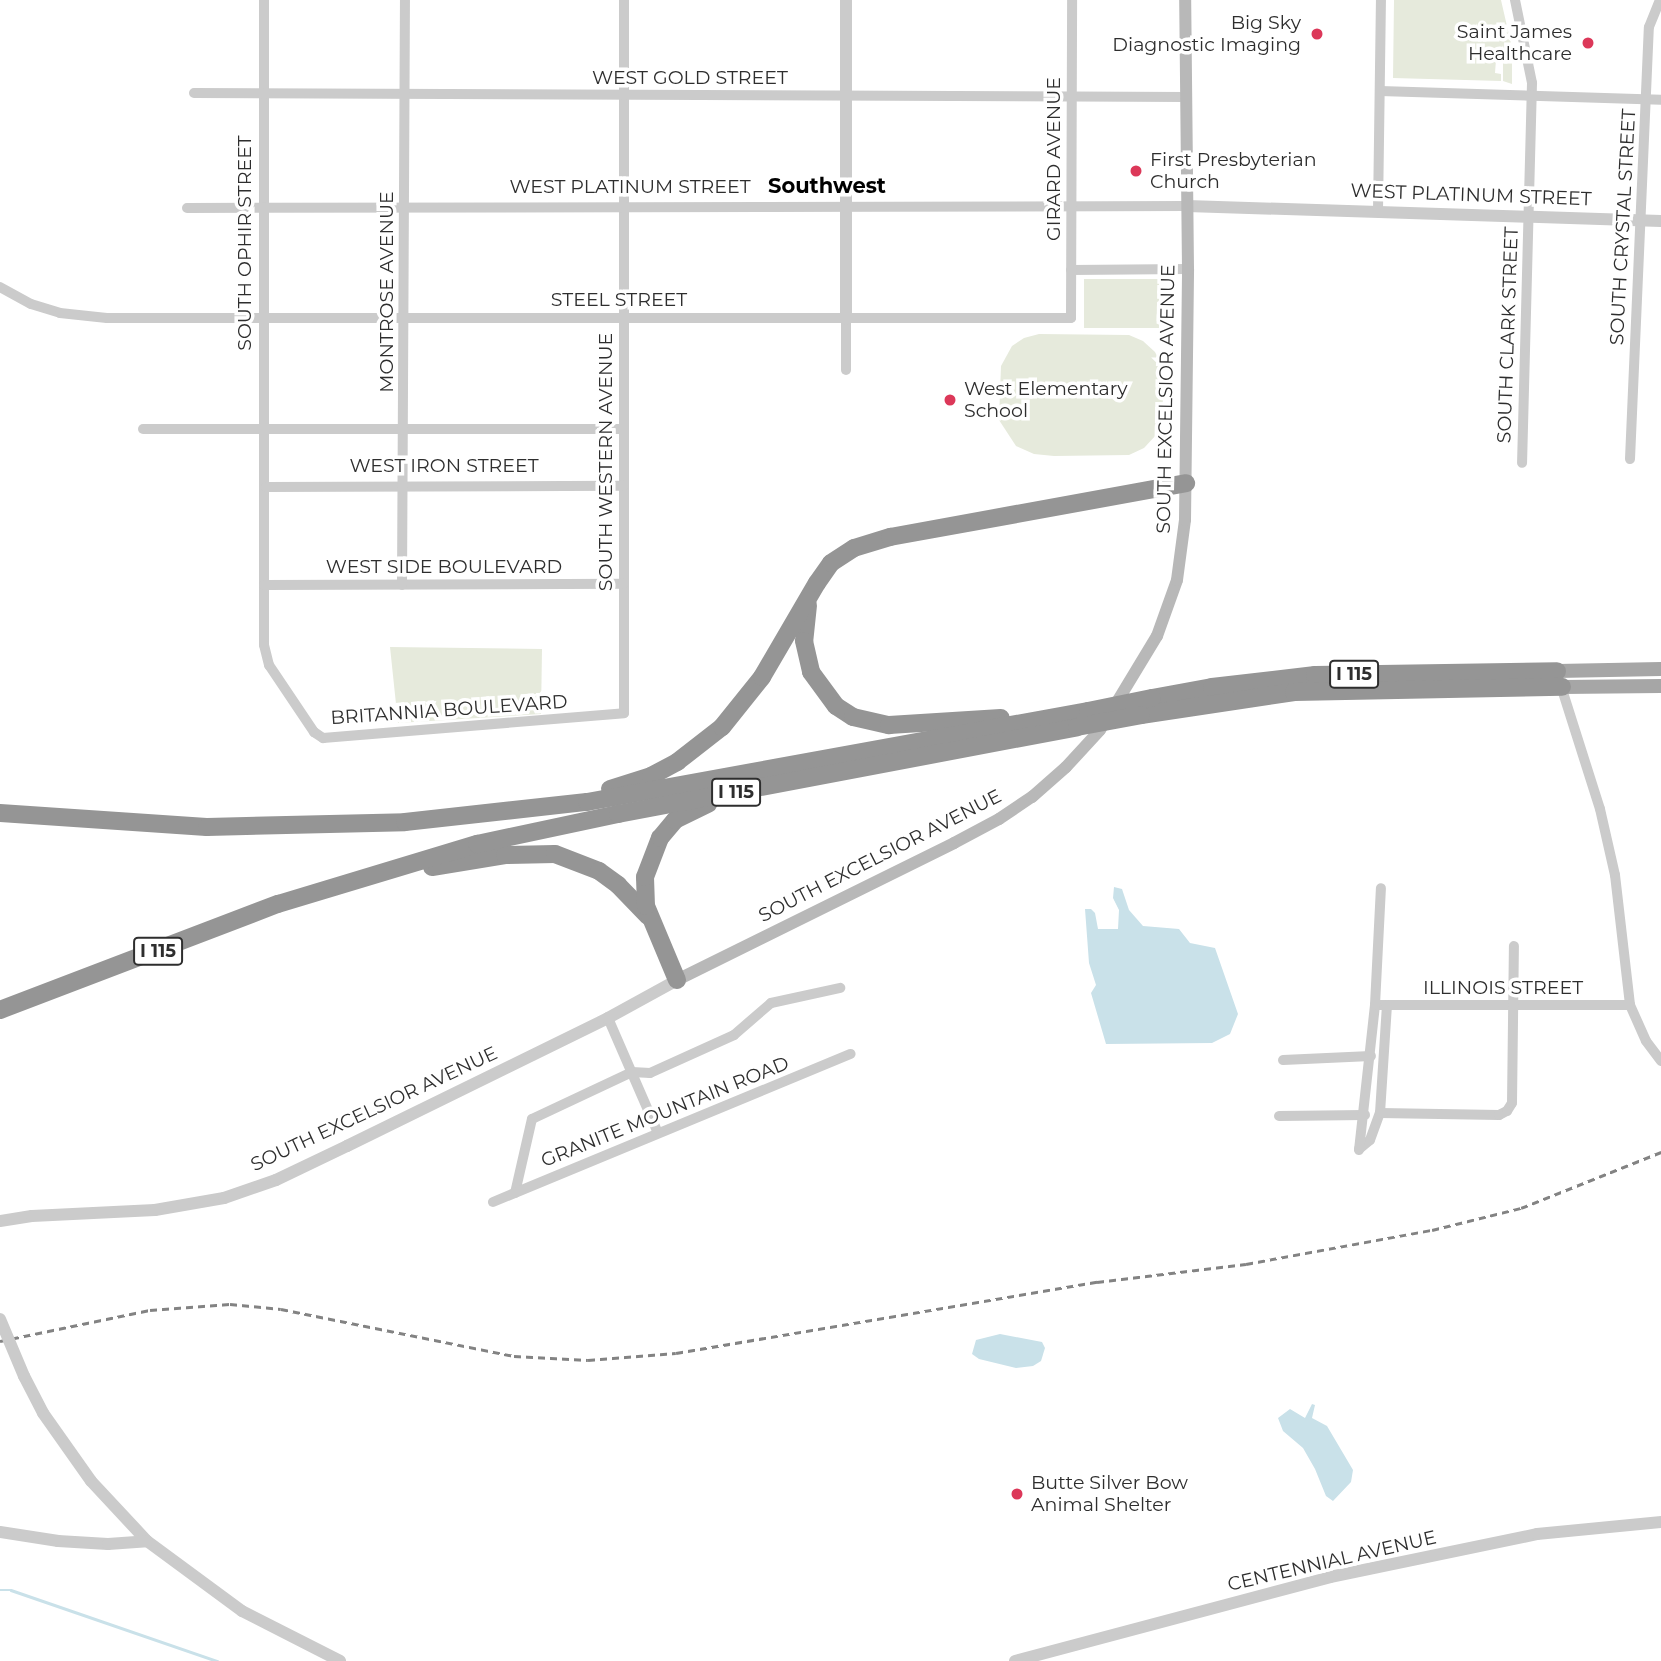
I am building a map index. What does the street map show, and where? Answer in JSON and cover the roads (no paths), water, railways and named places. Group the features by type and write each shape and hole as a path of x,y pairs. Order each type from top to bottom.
{"highway":[{"path":"484,813 627,784 651,775 694,752 743,704 831,563 854,548 890,537 1186,483"},
{"path":"810,594 804,641 811,672 836,706 853,717 889,724 917,724 1083,716"},
{"name":"I 115","path":"0,1010 278,904 477,844 844,771 1152,698 1212,687 1315,675 1559,679"},
{"name":"I 115","path":"0,813 129,824 277,828 405,822 600,800 1083,716 1141,715 1294,692 1559,679"},
{"path":"677,980 646,906 645,877 660,838 675,820 696,808 722,799 844,771"},
{"path":"352,880 505,856 555,855 599,870 637,903 652,922"}],"main road":[{"name":"SOUTH EXCELSIOR AVENUE","path":"677,980 999,819 1066,767 1107,721 1157,636 1177,580 1185,520 1188,269 1185,0"},
{"path":"1559,679 1661,669"},
{"path":"1559,679 1661,685"}],"street":[{"name":"SOUTH OPHIR STREET","path":"264,0 264,584"},
{"name":"MONTROSE AVENUE","path":"402,584 405,0"},
{"name":"SOUTH WESTERN AVENUE","path":"624,0 624,713"},
{"path":"846,0 849,95 846,370"},
{"name":"GIRARD AVENUE","path":"1071,318 1072,0"},
{"path":"1378,211 1381,0"},
{"name":"SOUTH CLARK STREET","path":"1515,0 1532,96 1522,463"},
{"name":"SOUTH CRYSTAL STREET","path":"1630,459 1650,19 1660,0"},
{"path":"1380,91 1661,100"},
{"name":"WEST GOLD STREET","path":"194,93 406,96 1186,97"},
{"name":"WEST PLATINUM STREET","path":"187,208 1186,206 1661,221"},
{"path":"1071,270 1188,269"},
{"name":"STEEL STREET","path":"0,287 31,304 60,313 87,317 1071,318"},
{"path":"143,429 623,429"},
{"name":"WEST IRON STREET","path":"266,487 623,486"},
{"name":"WEST SIDE BOULEVARD","path":"264,584 624,584"},
{"name":"BRITANNIA BOULEVARD","path":"264,584 266,658 318,736 624,713"},
{"path":"1559,679 1600,809 1615,875 1630,1005 1646,1041 1661,1061"},
{"path":"1381,888 1371,1056 1359,1150 1370,1140 1380,1113 1387,1005"},
{"path":"1380,1113 1499,1115 1507,1111 1512,1102 1514,946"},
{"name":"SOUTH EXCELSIOR AVENUE","path":"0,1221 32,1216 155,1209 224,1198 276,1180 608,1018 677,980"},
{"path":"516,1193 532,1119 632,1072 650,1073 734,1035 771,1003 840,988"},
{"name":"ILLINOIS STREET","path":"1375,1005 1630,1005"},
{"path":"608,1018 657,1133"},
{"name":"GRANITE MOUNTAIN ROAD","path":"493,1202 851,1054"},
{"path":"1283,1060 1371,1056"},
{"path":"1279,1116 1365,1115"},
{"path":"0,1319 43,1413 91,1481 147,1541 242,1611 340,1661"},
{"name":"CENTENNIAL AVENUE","path":"1016,1661 1330,1577 1537,1534 1661,1522"},
{"path":"0,1532 108,1544 147,1541"}],"water":[{"path":"1114,887 1122,889 1129,910 1143,926 1179,929 1190,943 1215,948 1238,1014 1230,1034 1212,1043 1106,1044 1091,993 1096,985 1089,963 1085,909 1091,909 1095,913 1098,929 1118,929 1119,910 1113,898"},
{"path":"1000,1334 1042,1342 1045,1348 1041,1361 1033,1366 1016,1368 979,1359 972,1354 976,1340"},
{"path":"1312,1404 1315,1405 1312,1418 1327,1426 1353,1470 1351,1482 1333,1501 1326,1496 1303,1448 1283,1431 1278,1418 1290,1409 1305,1418"}],"waterway":[{"path":"0,1590 11,1590 217,1661"}],"railway":[{"path":"0,1341 150,1310 230,1304 281,1309 514,1356 588,1360 676,1353 1097,1282 1246,1264 1432,1230 1521,1208 1661,1152"}],"place":[{"name":"Big Sky Diagnostic Imaging","path":"1317,34"},
{"name":"Saint James Healthcare","path":"1588,43"},
{"name":"First Presbyterian Church","path":"1136,171"},
{"name":"West Elementary School","path":"950,400"},
{"name":"Butte Silver Bow Animal Shelter","path":"1017,1494"}],"district":[{"name":"Southwest","path":"827,186"}]}
